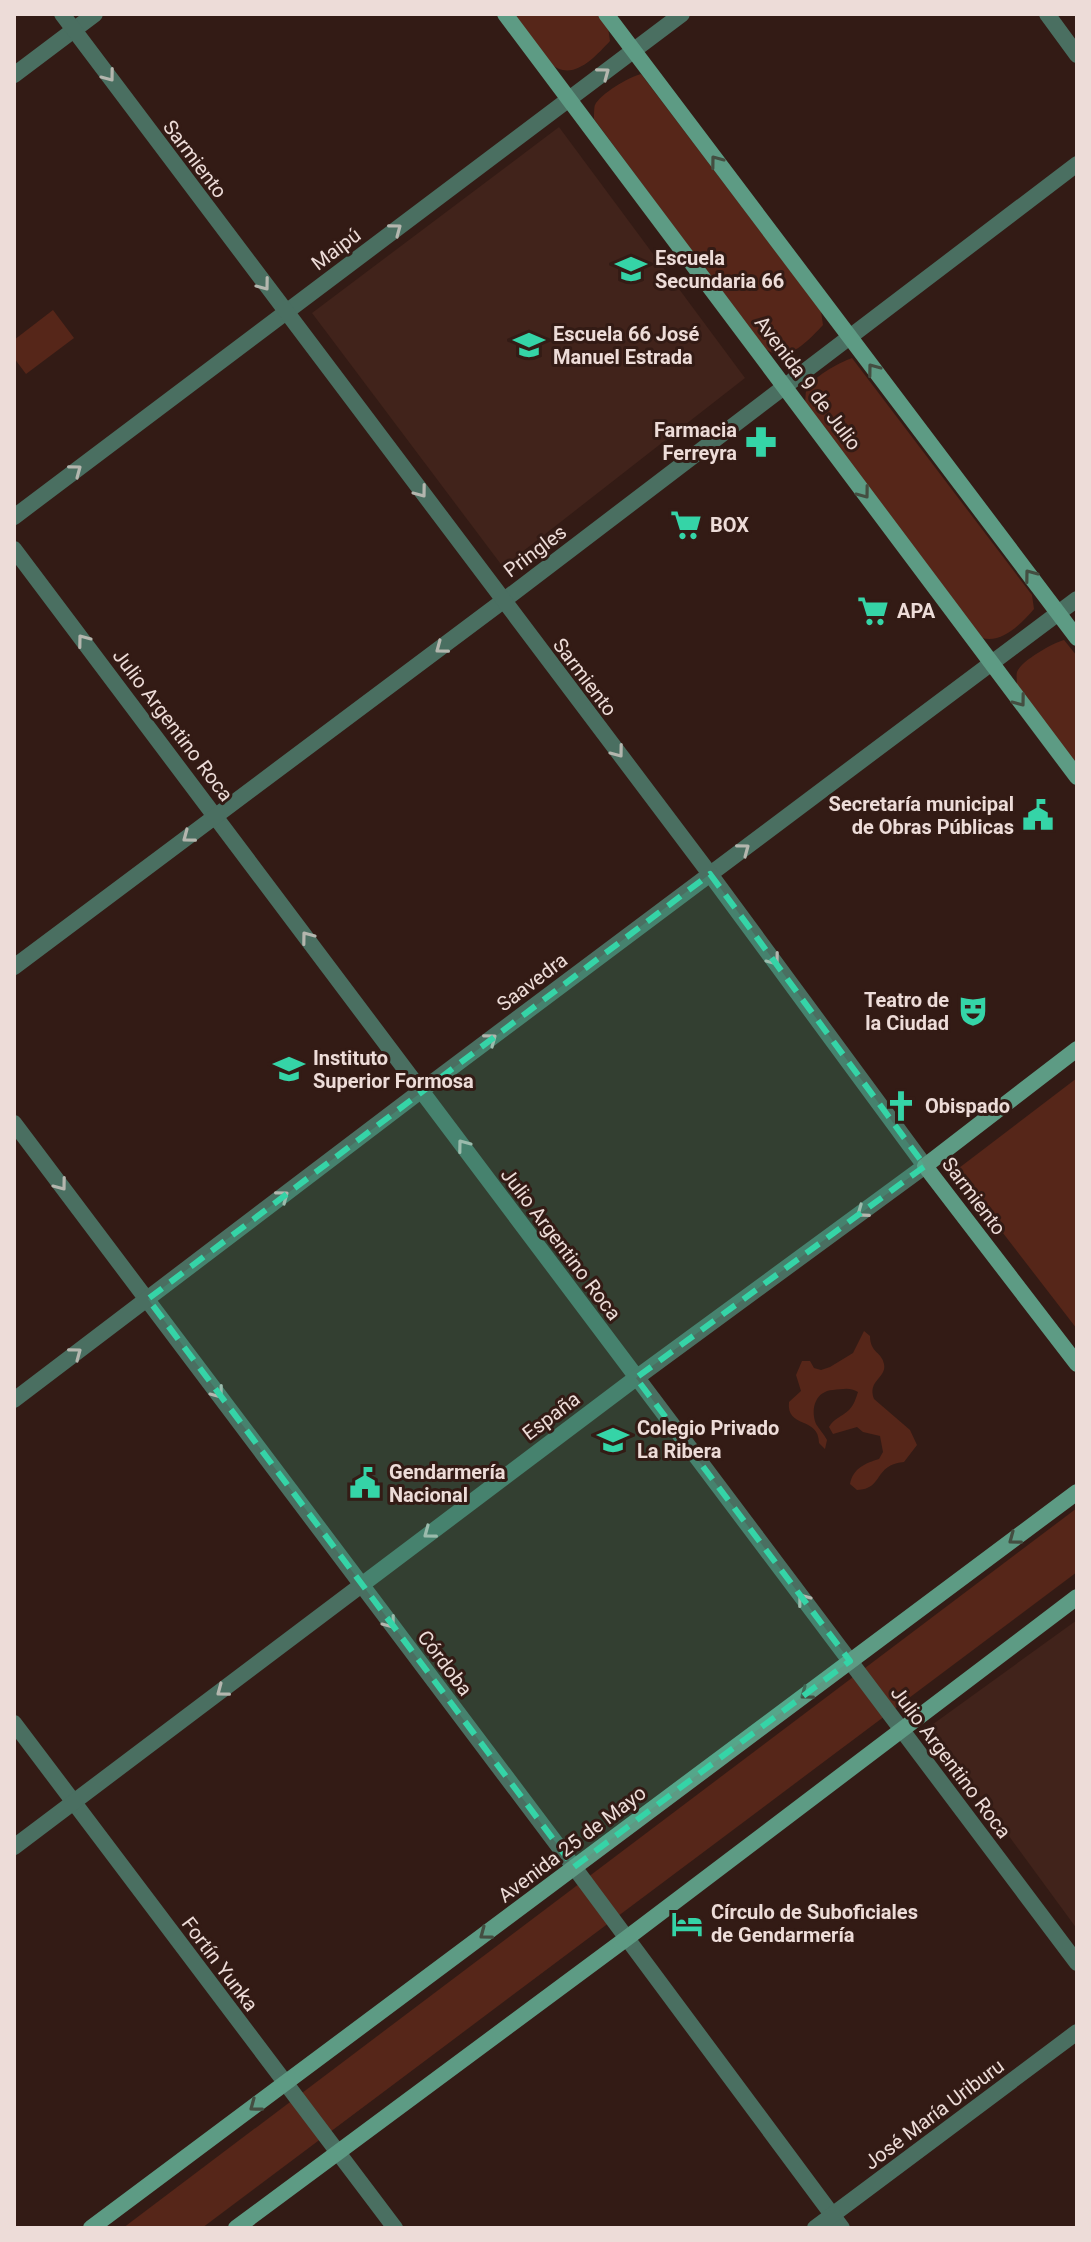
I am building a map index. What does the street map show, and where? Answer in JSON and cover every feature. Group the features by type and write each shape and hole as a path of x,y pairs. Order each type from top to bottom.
{"main road":[{"name":"Avenida 9 de Julio","path":"505,14 1077,777"},
{"path":"606,14 1077,638"},
{"name":"España","path":"925,1166 1077,1049"},
{"name":"Sarmiento","path":"925,1166 1077,1364"},
{"name":"Avenida 25 de Mayo","path":"91,2228 1077,1492"},
{"path":"236,2228 627,1938 1077,1597"}],"street":[{"name":"Sarmiento","path":"62,14 710,874 925,1166"},
{"path":"14,75 95,14"},
{"name":"Maipú","path":"14,517 682,14"},
{"path":"1047,14 1077,55"},
{"name":"Pringles","path":"14,967 503,601 1077,164"},
{"name":"Julio Argentino Roca","path":"14,549 1077,1963"},
{"name":"Saavedra","path":"14,1400 1077,599"},
{"name":"Córdoba","path":"14,1123 837,2222"},
{"name":"España","path":"14,1847 636,1378 925,1166"},
{"name":"Fortín Yunka","path":"14,1723 395,2228"},
{"name":"José María Uriburu","path":"815,2228 837,2222 1077,2032"}],"highlighted area":[{"path":"710,874 925,1166 636,1378 850,1661 574,1867 148,1299"}],"shaded area":[{"path":"513,14 598,14 608,27 610,41 582,66 566,70 558,68 550,63"},
{"path":"641,74 821,311 823,325 796,350 780,354 763,347 594,119 595,106 603,96 622,82"},
{"name":"Escuela 66 José Manuel Estrada","path":"559,127 745,378 503,567 312,313"},
{"path":"53,310 74,338 26,374 14,358 14,340"},
{"path":"852,358 1032,595 1034,609 1004,635 982,638 805,404 806,390 814,380"},
{"path":"1064,640 1077,656 1077,767 1017,686 1017,672 1025,662"},
{"path":"1077,1078 1077,1329 955,1171"},
{"path":"864,1331 870,1336 872,1346 884,1364 883,1373 873,1387 874,1399 910,1430 917,1445 904,1462 887,1468 866,1489 857,1490 850,1484 852,1478 861,1467 879,1459 883,1452 880,1436 863,1432 857,1427 833,1434 829,1427 851,1408 858,1392 852,1389 827,1391 816,1401 814,1418 827,1440 825,1449 814,1429 792,1416 789,1402 801,1391 796,1375 802,1361 810,1361 814,1368 821,1370 830,1367 853,1353"},
{"path":"1077,1508 1077,1572 202,2228 123,2228"},
{"path":"1077,1620 1077,1929 929,1727"}],"place":[{"name":"Escuela Secundaria 66","path":"631,269"},
{"name":"Escuela 66 José Manuel Estrada","path":"529,345"},
{"name":"Farmacia Ferreyra","path":"761,442"},
{"name":"BOX","path":"686,525"},
{"name":"APA","path":"873,611"},
{"name":"Secretaría municipal de Obras Públicas","path":"1038,815"},
{"name":"Teatro de la Ciudad","path":"973,1011"},
{"name":"Instituto Superior Formosa","path":"289,1069"},
{"name":"Obispado","path":"901,1106"},
{"name":"Colegio Privado La Ribera","path":"613,1440"},
{"name":"Gendarmería Nacional","path":"365,1483"},
{"name":"Círculo de Suboficiales de Gendarmería","path":"687,1924"}]}
